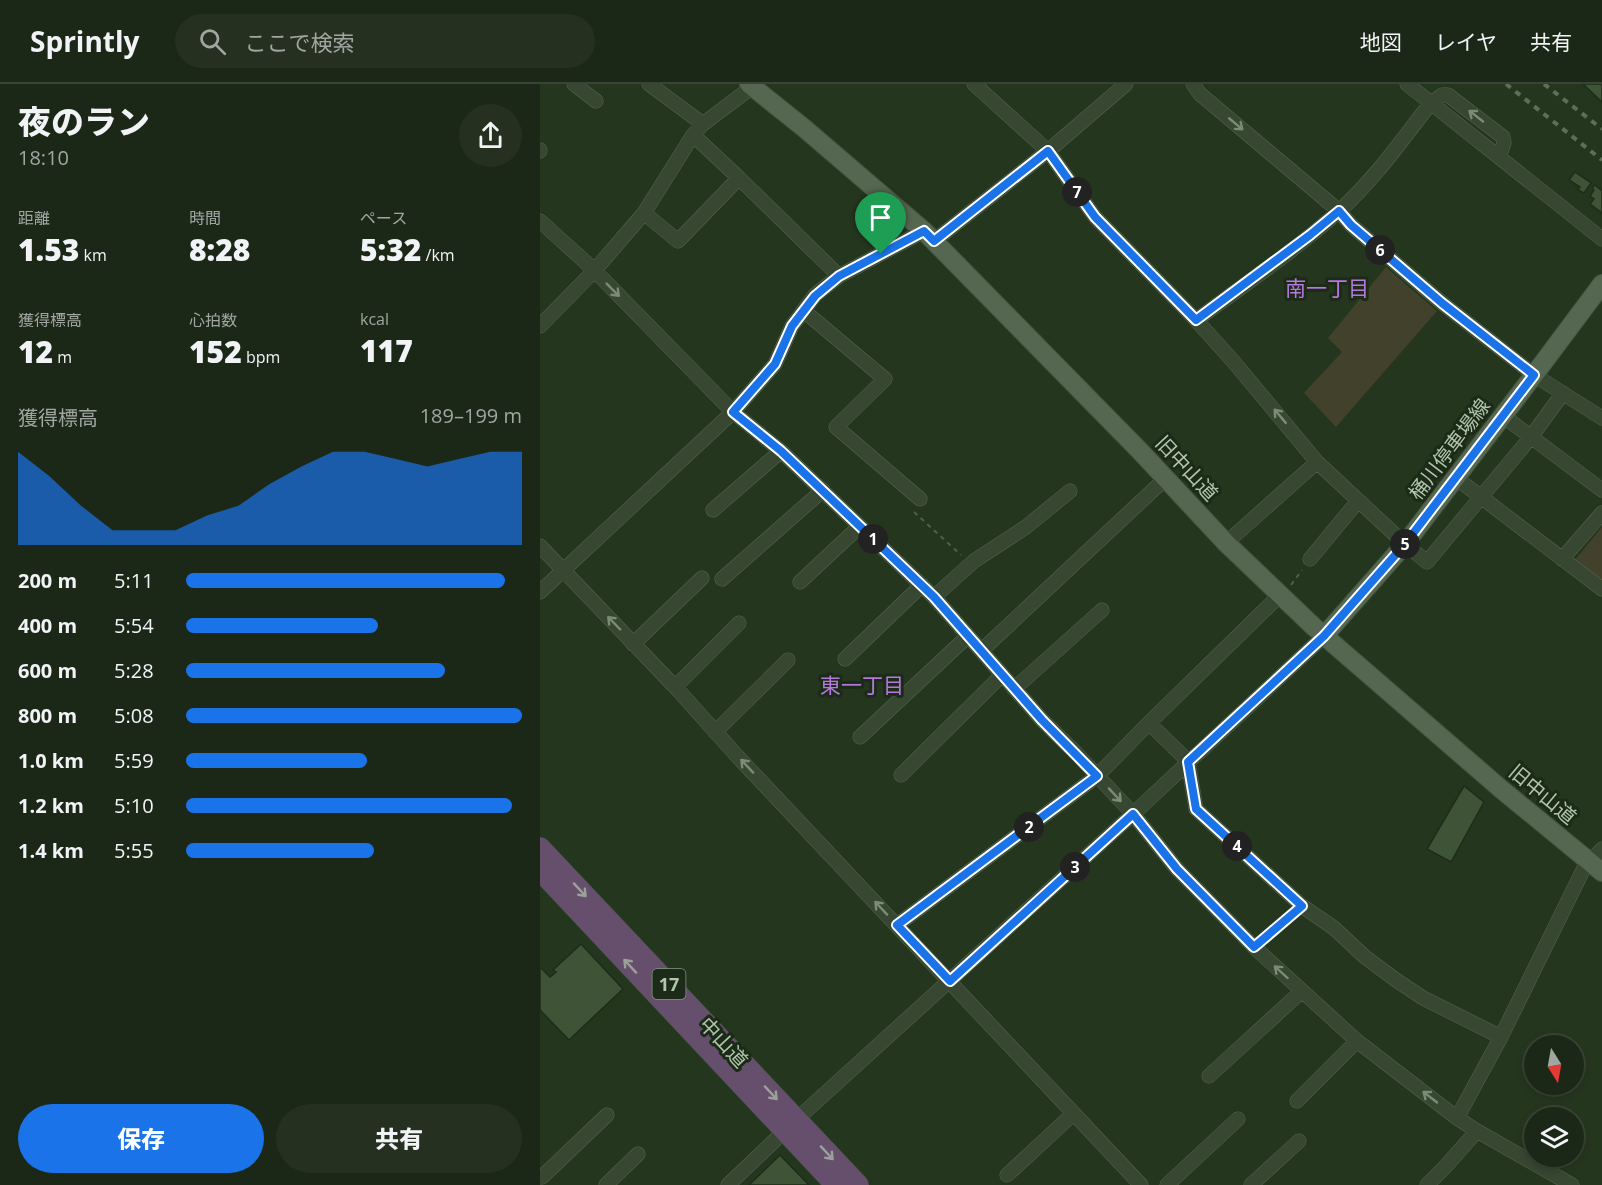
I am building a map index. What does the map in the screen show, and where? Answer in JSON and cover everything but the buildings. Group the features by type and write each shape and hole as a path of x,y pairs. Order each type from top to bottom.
{"highway":[{"name":"中山道","path":"540,848 791,1126 836,1185"},
{"name":"中山道","path":"540,870 791,1126 858,1185"}],"main road":[{"name":"旧中山道","path":"751,85 929,236 1166,478 1226,543 1324,636 1501,789 1595,861"},
{"name":"桶川停車場線","path":"1324,636 1405,544 1602,284"}],"street":[{"path":"574,84 596,101"},
{"path":"649,84 703,124"},
{"path":"540,592 733,412 775,364 792,326 815,296 839,276 929,236 1048,151 1126,84"},
{"path":"1193,84 1200,94 1339,211 1351,225 1442,303 1534,375 1602,418"},
{"path":"1407,84 1602,239"},
{"path":"540,326 594,271 644,213 693,135 703,124 751,85"},
{"path":"982,86 1048,151 1095,217 1196,320 1317,462 1427,562 1532,437 1563,393"},
{"path":"1196,320 1339,211 1375,176 1430,104"},
{"path":"693,135 839,276"},
{"path":"644,213 678,241 739,178"},
{"path":"541,223 594,271 733,412 781,451 934,597 1042,720 1133,814 1177,869 1254,947 1357,1041 1457,1118 1572,1185"},
{"path":"804,311 885,379 836,428 920,498"},
{"path":"1503,416 1602,490"},
{"path":"713,510 781,451"},
{"path":"1226,543 1317,462"},
{"path":"981,651 1166,478"},
{"path":"1456,478 1602,589"},
{"path":"722,579 823,490"},
{"path":"934,597 970,564 1026,527 1070,491"},
{"path":"1310,559 1358,501"},
{"path":"1562,559 1602,513"},
{"path":"800,582 860,526"},
{"path":"540,546 1141,1185"},
{"path":"633,644 702,578"},
{"path":"845,658 922,585"},
{"path":"897,925 1097,776 1281,596"},
{"path":"1014,689 1102,610"},
{"path":"675,687 739,623"},
{"path":"860,737 968,636"},
{"path":"728,1185 1324,636"},
{"path":"715,732 788,660"},
{"path":"901,775 1002,675"},
{"path":"1149,723 1188,762 1196,809 1302,906 1334,928 1365,957 1423,998 1502,1037"},
{"path":"1457,1118 1595,861"},
{"path":"1209,1076 1302,991"},
{"path":"1297,1101 1357,1041"},
{"path":"1007,1174 1073,1114"},
{"path":"544,1179 607,1115"},
{"path":"1167,1185 1238,1119"},
{"path":"1426,1185 1446,1167 1477,1131"},
{"path":"1251,1185 1299,1141"},
{"path":"606,1185 638,1154"}],"path":[{"path":"920,498 911,510 970,564"},
{"path":"1281,596 1310,559"},
{"path":"1254,947 1302,906"}],"green space":[{"path":"1386,267 1437,311 1336,427 1304,393 1342,352 1328,338"},
{"path":"1602,527 1602,585 1574,561"}],"railway":[{"path":"1506,84 1602,160"},
{"path":"1544,84 1602,129"}],"district":[{"name":"南一丁目","path":"1327,288"},
{"name":"東一丁目","path":"862,685"}],"route":[{"path":"1048,151 1095,217 1196,320 1339,211 1351,225 1442,303 1534,375 1405,544 1324,636 1188,762 1196,809 1302,906 1254,947 1177,869 1133,814 950,981 897,925 1097,776 1042,720 934,597 781,451 733,412 775,364 792,326 815,296 839,276 881,254 924,231 934,241 1048,151"}]}
